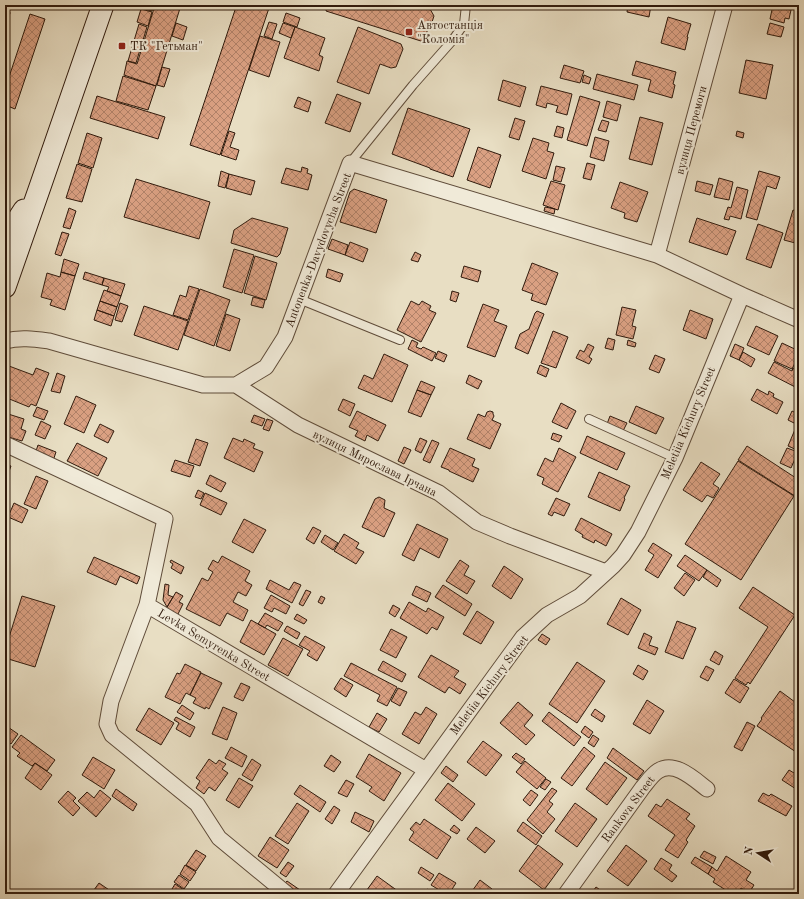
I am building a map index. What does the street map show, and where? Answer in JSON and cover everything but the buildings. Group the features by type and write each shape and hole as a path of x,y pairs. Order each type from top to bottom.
{"main road":[{"path":"5,287 102,5"},
{"path":"5,236 9,233 41,184"}],"street":[{"name":"вулиця Перемоги","path":"657,255 725,5"},
{"name":"Antonenka-Davydovycha Street","path":"236,385 266,367 285,337 350,163 657,255 799,320"},
{"name":"Meletiia Kichury Street","path":"336,894 523,637 547,615 580,596 623,555 638,532 676,458 742,295"},
{"path":"5,341 13,339 30,339 49,342 203,385 236,385"},
{"name":"вулиця Мирослава Ірчана","path":"236,385 298,425 439,493 477,522 606,572"},
{"name":"Levka Semyrenka Street","path":"5,444 165,519 147,605 426,770"},
{"path":"147,605 111,701 107,724 112,735 197,804 219,838 287,894"},
{"name":"Rankova Street","path":"566,894 644,787 658,771 667,768 676,768 708,789"}],"lane":[{"path":"350,163 413,85 452,41 464,24 466,5"},
{"path":"299,299 400,340"},
{"path":"589,419 676,458"}],"place":[{"name":"Автостанція \"Коломія\"","path":"409,32"},
{"name":"ТК \"Гетьман\"","path":"122,46"}]}
